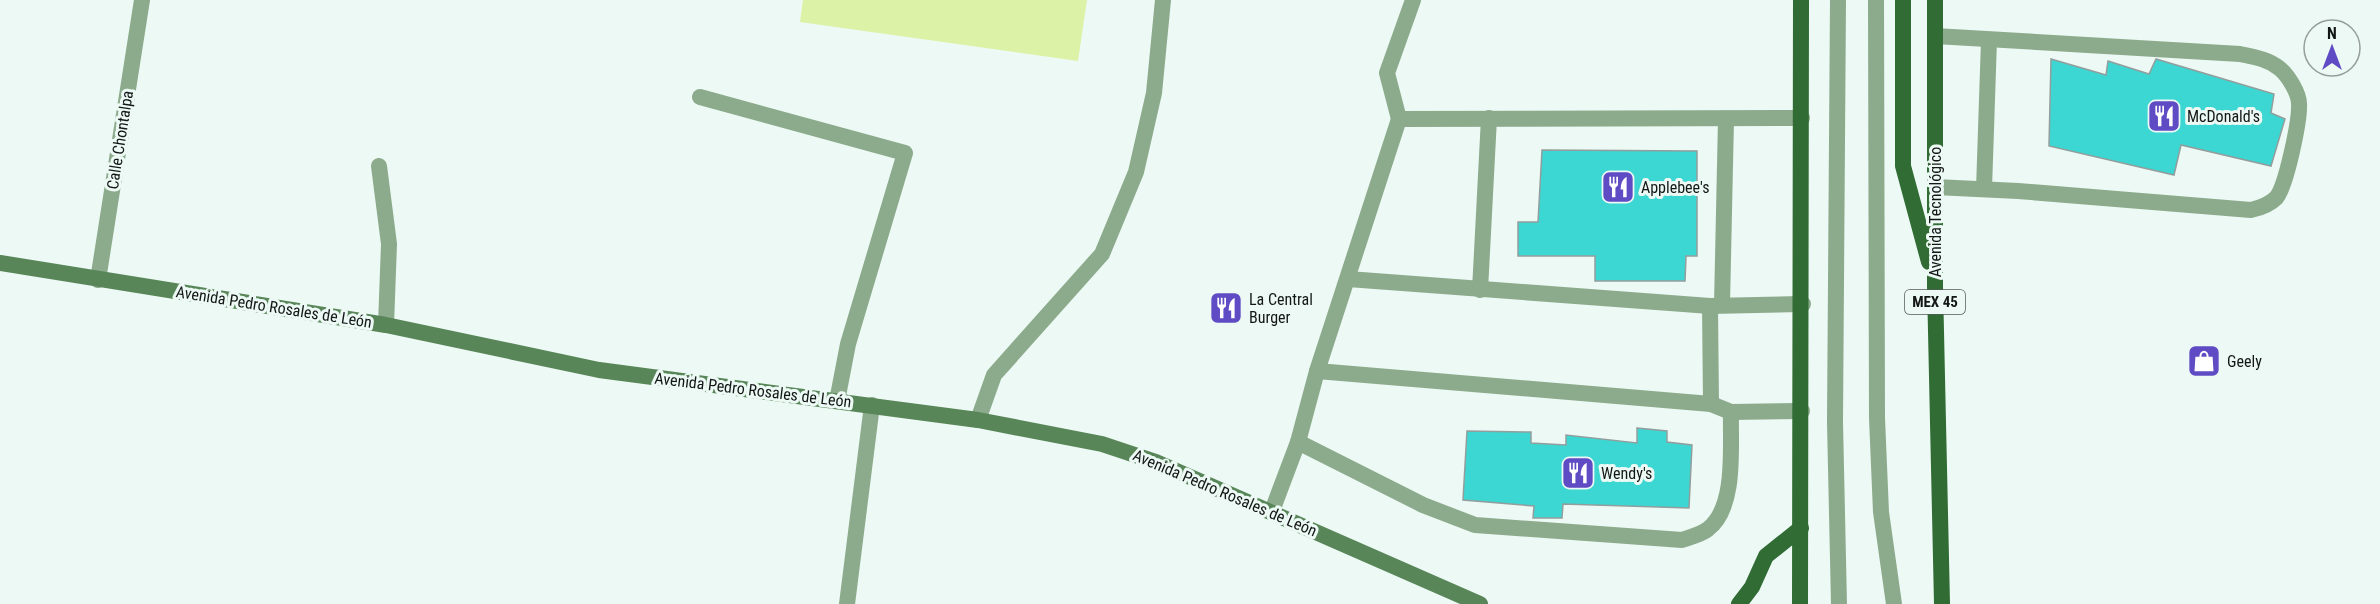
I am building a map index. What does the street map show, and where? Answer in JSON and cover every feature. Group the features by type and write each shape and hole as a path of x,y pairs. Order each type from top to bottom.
{"main road":[{"path":"1800,604 1803,304 1801,0"},
{"path":"1904,0 1903,166 1935,286"},
{"name":"Avenida Tecnológico","path":"1935,0 1935,286 1942,604"},
{"name":"Avenida Pedro Rosales de León","path":"0,263 386,325 599,370 978,420 1102,444 1156,462 1272,511 1480,604"},
{"path":"1739,604 1752,587 1767,556 1801,528"}],"street":[{"name":"Calle Chontalpa","path":"98,280 142,0"},
{"path":"978,420 994,375 1102,254 1136,172 1154,93 1162,0"},
{"path":"1272,511 1298,442 1317,371 1399,119 1387,74 1413,0"},
{"path":"1838,0 1835,422 1839,604"},
{"path":"1876,0 1877,418 1881,512 1894,604"},
{"path":"1935,36 2240,54 2261,58 2279,68 2291,82 2300,103 2289,166 2281,190 2263,207 2238,210 1935,187"},
{"path":"1984,189 1989,40"},
{"path":"700,97 905,153 848,344 837,401"},
{"path":"1480,290 1489,118"},
{"path":"1399,119 1802,118"},
{"path":"1711,404 1725,119"},
{"path":"379,166 389,244 386,325"},
{"path":"1348,279 1716,306 1803,304"},
{"path":"1317,371 1711,404 1731,412 1802,411"},
{"path":"852,603 872,405"},
{"path":"1298,442 1423,505 1475,525 1682,540 1708,530 1720,517 1728,492 1731,412"}],"green space":[{"path":"803,0 1087,0 1078,61 800,22"}],"building":[{"name":"McDonald's","path":"2051,59 2106,75 2108,61 2149,74 2156,59 2274,94 2271,113 2285,119 2271,166 2181,145 2174,175 2049,146"},
{"name":"Applebee's","path":"1542,150 1697,151 1697,256 1686,256 1685,281 1595,281 1595,256 1518,256 1518,222 1538,222"},
{"name":"Wendy's","path":"1637,428 1667,431 1667,442 1692,445 1689,508 1563,504 1562,518 1533,518 1534,506 1463,500 1467,431 1531,432 1531,443 1566,445 1566,435 1637,443"}],"place":[{"name":"McDonald's","path":"2164,116"},
{"name":"Applebee's","path":"1618,187"},
{"name":"La Central Burger","path":"1226,308"},
{"name":"Geely","path":"2204,361"},
{"name":"Wendy's","path":"1578,473"}]}
